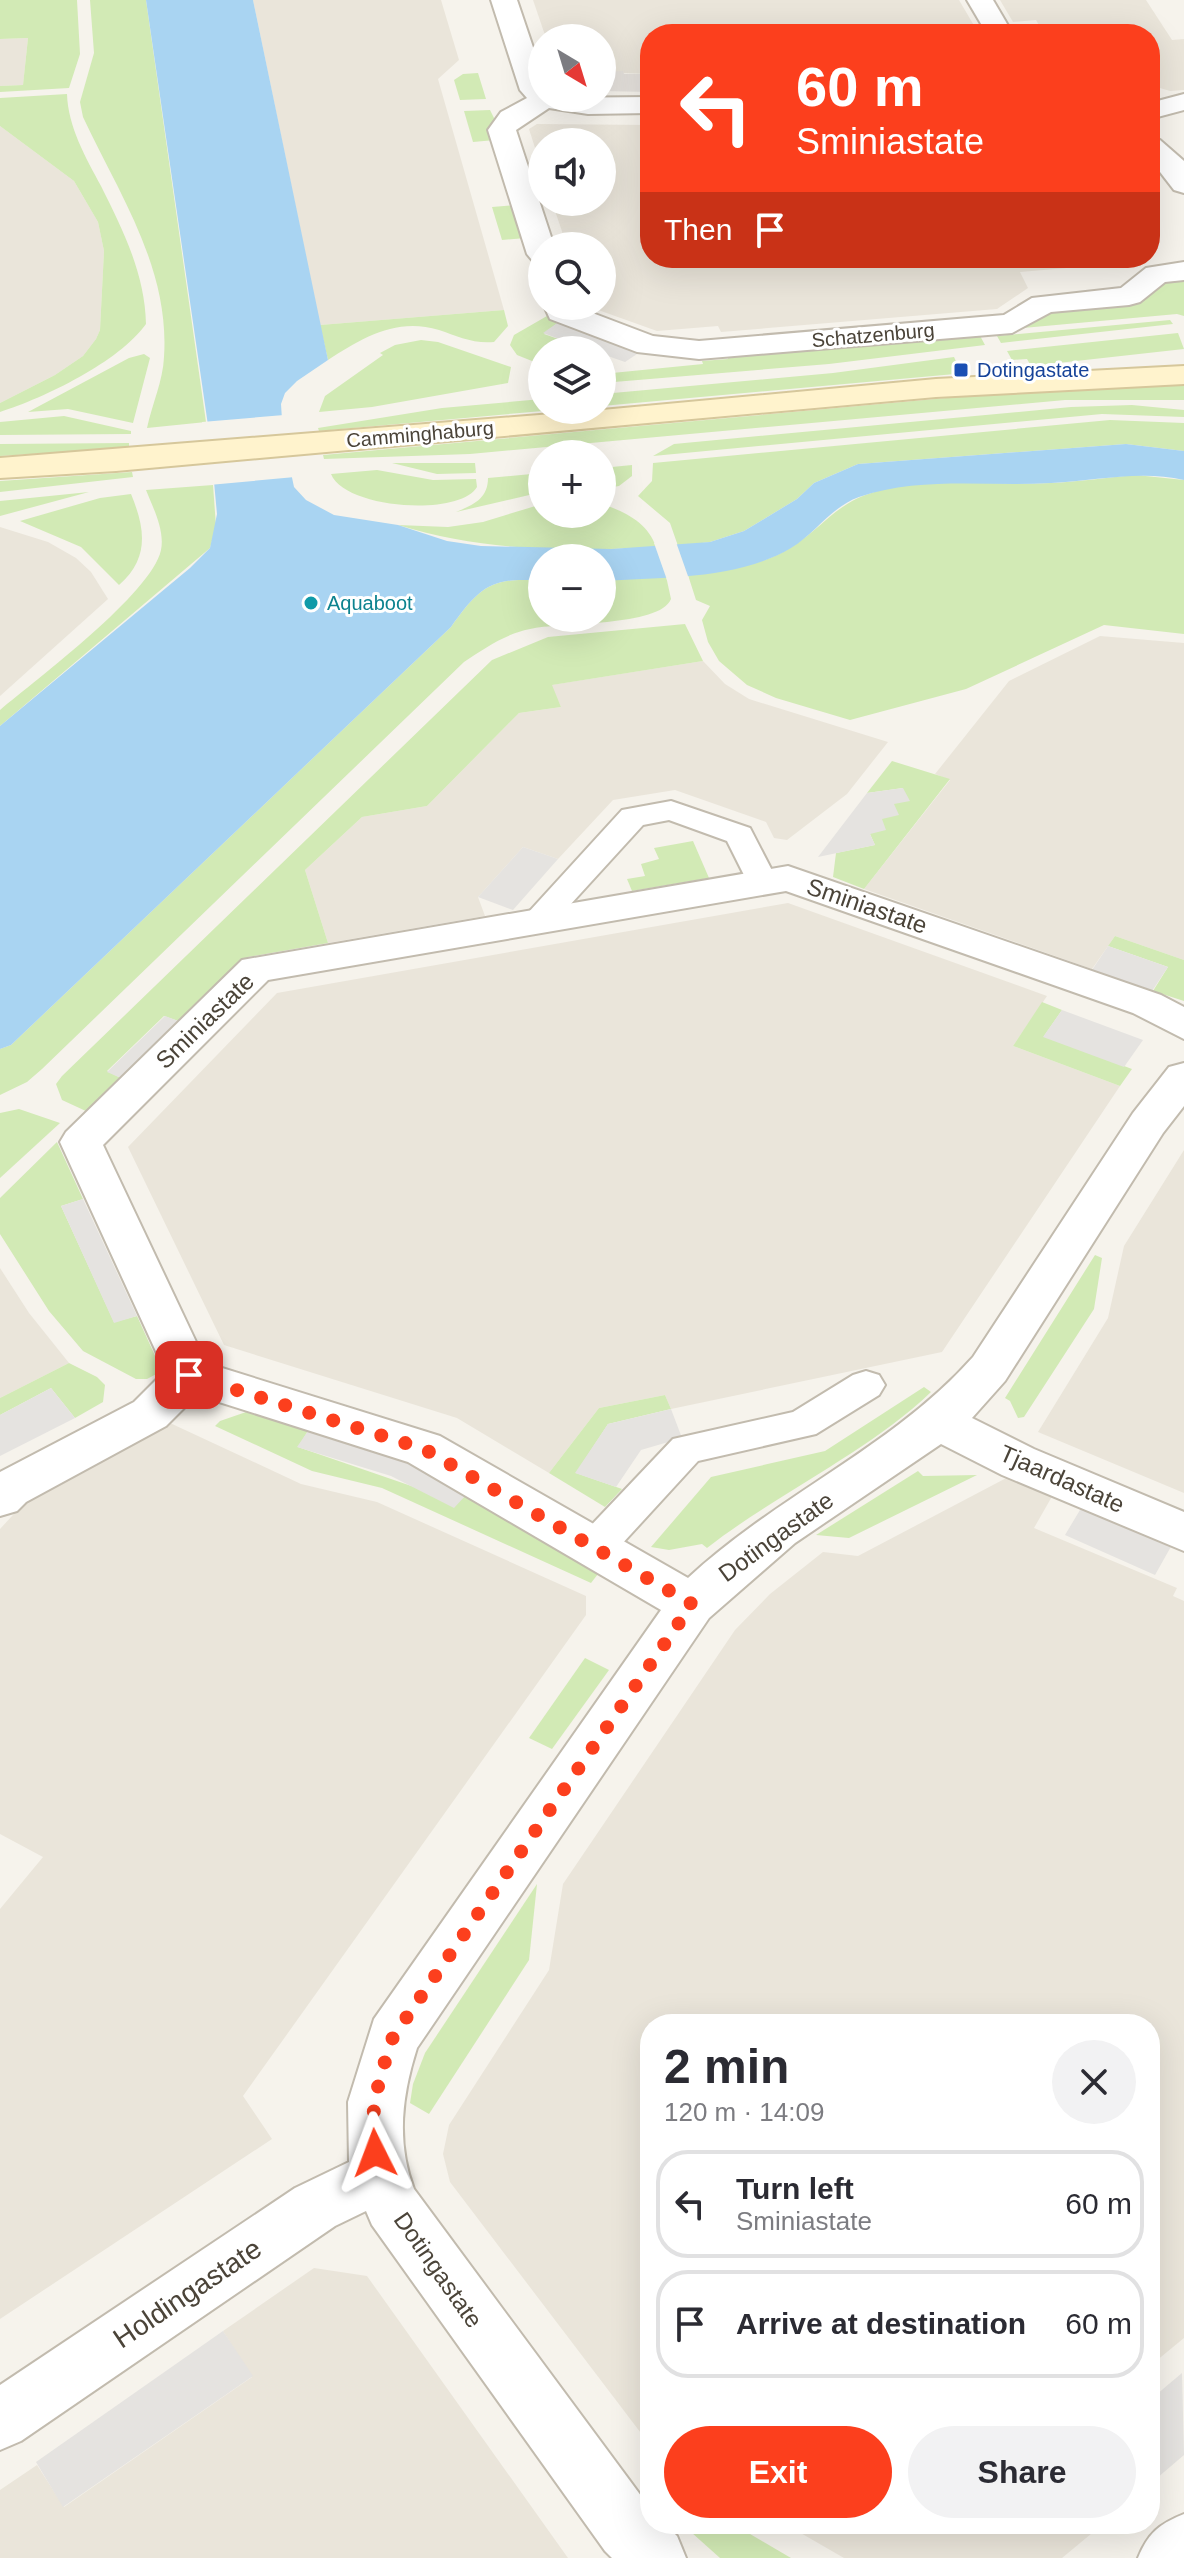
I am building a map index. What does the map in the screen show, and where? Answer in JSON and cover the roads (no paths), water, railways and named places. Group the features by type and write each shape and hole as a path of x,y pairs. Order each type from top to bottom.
{"street":[{"path":"504,0 528,72"},
{"path":"980,0 994,24"},
{"path":"616,105 640,105"},
{"path":"528,109 507,121 502,130 535,232"},
{"path":"1160,153 1169,160 1184,184"},
{"name":"Schatzenburg","path":"580,320 648,345 699,350 1012,324 1043,304 1129,296 1157,274 1184,271"},
{"name":"Camminghaburg","path":"936,388 1004,375 1184,355"},
{"name":"Camminghaburg","path":"0,468 199,454 936,388 1184,375"},
{"name":"Sminiastate","path":"189,1375 81,1142 256,969 788,878 1147,1004 1184,1025"},
{"name":"Dotingastate","path":"655,2558 627,2529 415,2242 392,2206 380,2176 371,2129 376,2087 393,2037 692,1604 749,1551 941,1423 989,1369 1148,1123 1184,1077"},
{"path":"0,1498 9,1489 150,1414 189,1375 424,1449 692,1604"},
{"name":"Tjaardastate","path":"941,1423 1018,1462 1184,1532"},
{"name":"Holdingastate","path":"0,2420 315,2207 380,2176"},
{"path":"1169,2558 1184,2545"}],"lane":[{"path":"538,921 633,817 671,810 739,835 762,882"},
{"path":"595,1547 686,1449 803,1424 866,1385"}],"water":[{"path":"146,0 253,0 328,360 297,381 285,393 281,404 283,435 294,487 306,500 334,515 398,525 447,541 481,546 528,547 528,580 498,583 479,594 451,627 11,1045 0,1049 0,726 210,548 217,514 210,439"},
{"path":"1126,444 1184,451 1184,480 1134,476 1027,484 930,484 882,491 849,501 800,542 770,558 724,571 616,580 616,549 710,542 744,531 797,499 814,483 858,464"}],"place":[{"name":"Dotingastate","path":"961,370"},
{"name":"Aquaboot","path":"311,603"}]}
